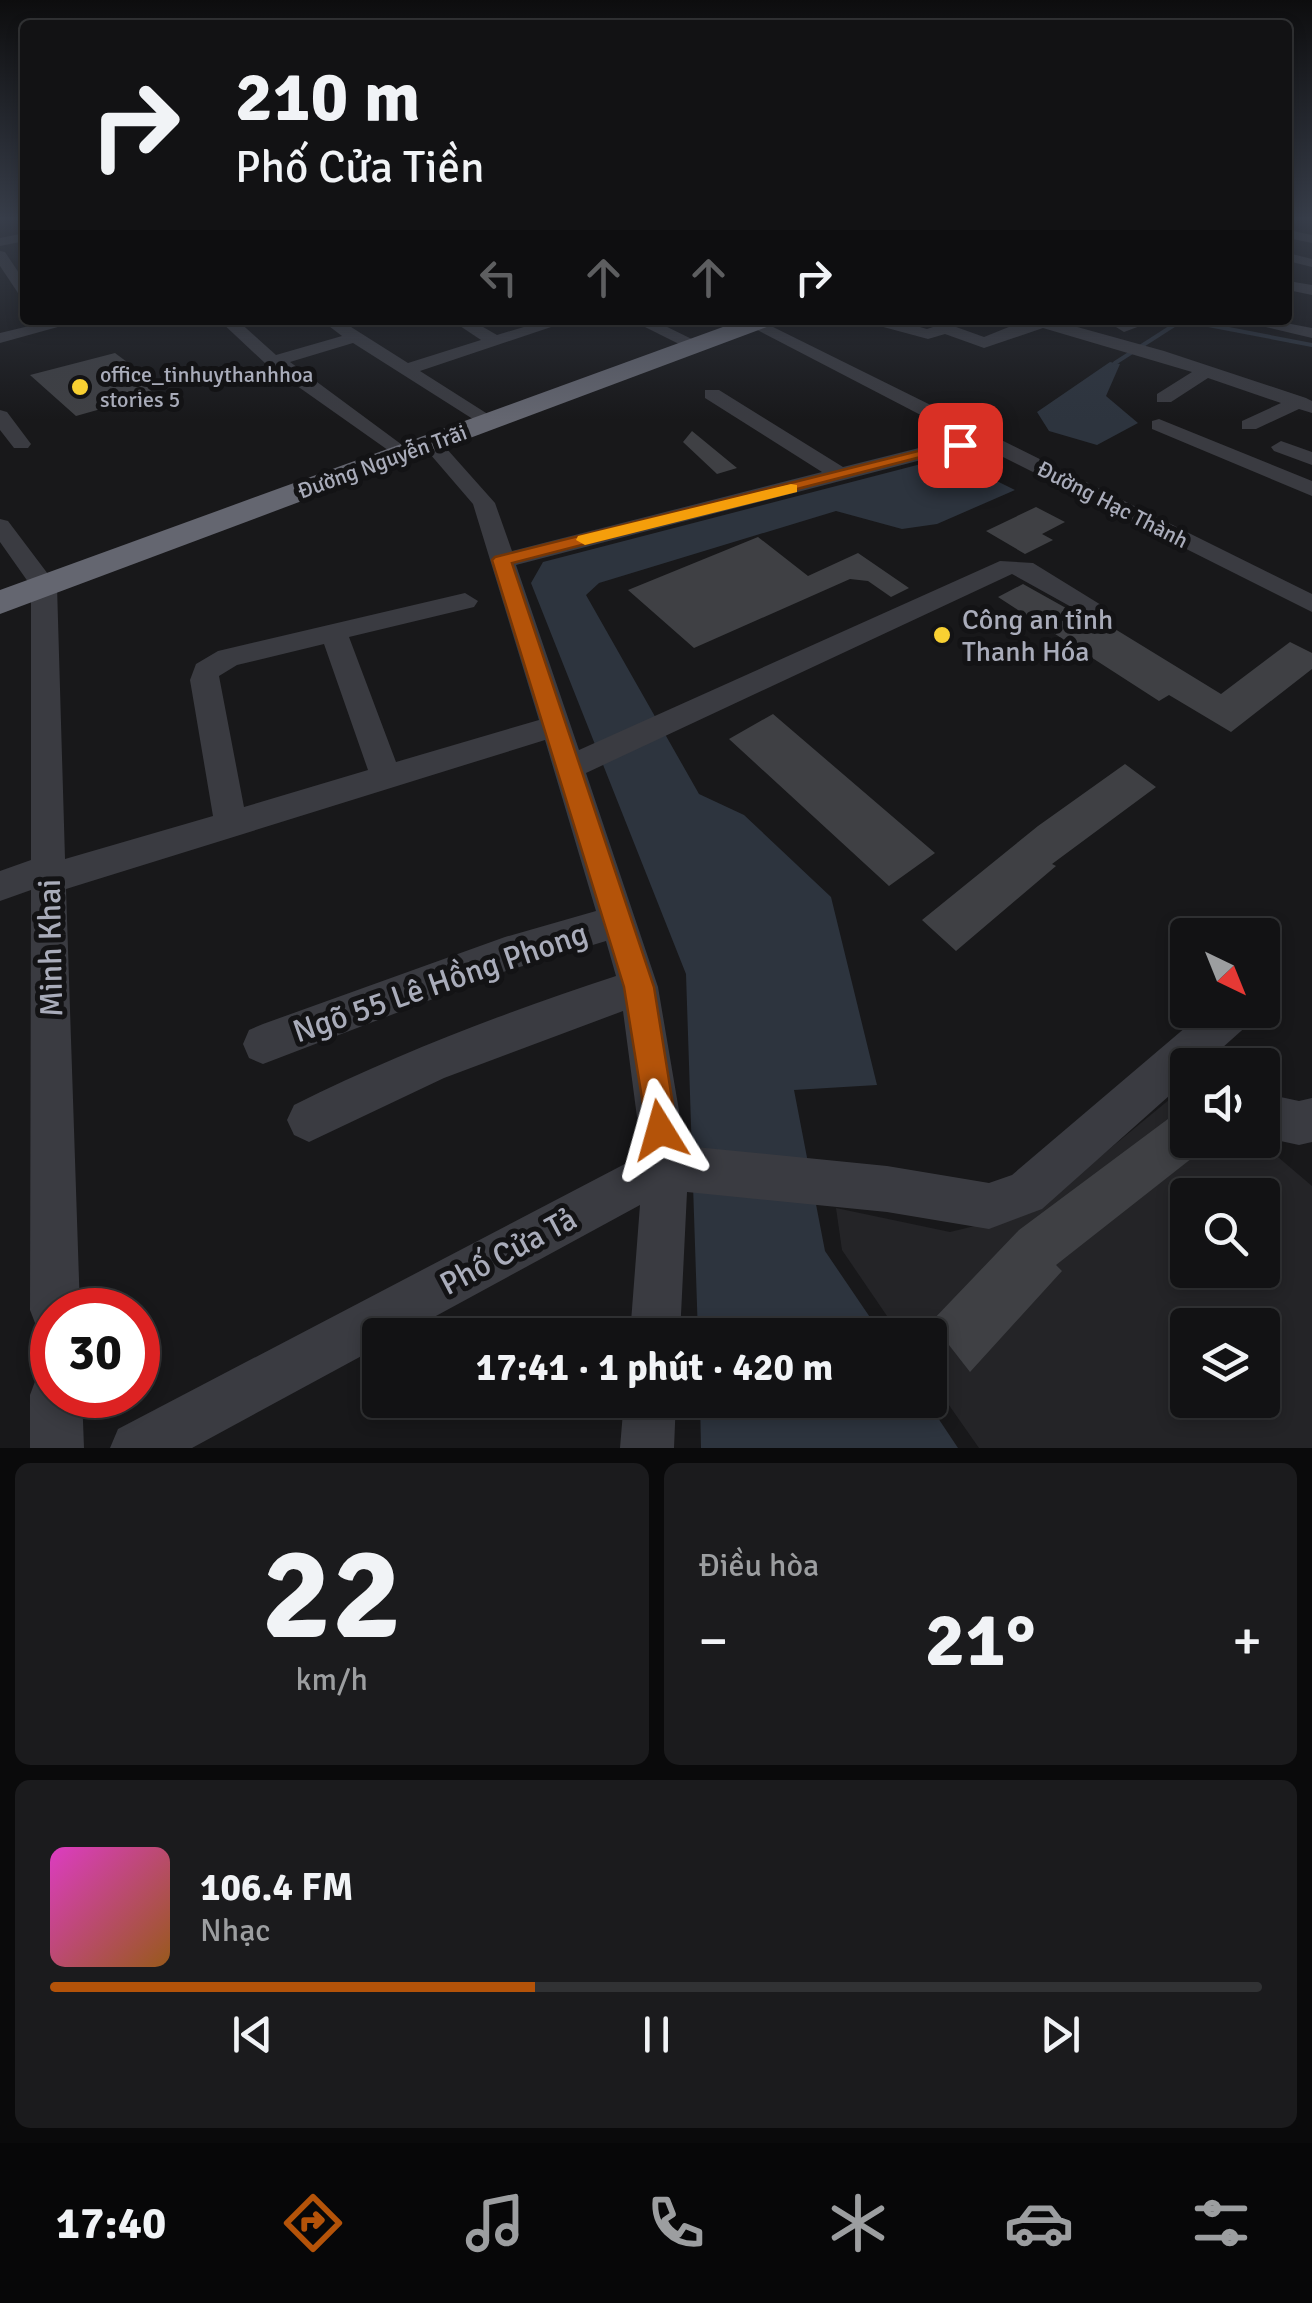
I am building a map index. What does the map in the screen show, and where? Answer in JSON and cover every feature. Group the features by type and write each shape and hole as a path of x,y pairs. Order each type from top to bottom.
{"highway":[{"name":"Đường Nguyễn Trãi","path":"0,603 744,325"}],"street":[{"path":"0,338 41,325"},
{"path":"233,325 272,360 354,336"},
{"path":"337,325 487,422"},
{"path":"468,325 494,340"},
{"path":"406,369 546,325"},
{"path":"649,325 695,345"},
{"name":"Đường Hạc Thành","path":"762,325 1312,604"},
{"path":"895,325 928,334 945,328 984,344 1029,325"},
{"path":"1050,325 1305,404"},
{"path":"1118,325 1124,327"},
{"path":"1102,342 1131,325"},
{"path":"1271,325 1312,333"},
{"path":"277,360 416,448 484,503 639,987 676,1167 657,1318"},
{"path":"1164,398 1206,371"},
{"path":"712,394 843,476"},
{"path":"1248,425 1305,404"},
{"path":"0,416 21,444"},
{"path":"1160,426 1312,489"},
{"path":"502,560 980,438"},
{"path":"1281,446 1312,459"},
{"path":"0,526 44,586"},
{"path":"568,768 1009,566 1024,568 1093,608"},
{"name":"Minh Khai","path":"44,586 55,1288"},
{"path":"231,824 204,680 206,671 228,658 465,601"},
{"path":"334,633 386,775"},
{"path":"0,886 231,824 555,726"},
{"name":"Ngõ 55 Lê Hồng Phong","path":"263,1044 505,954 618,921"},
{"path":"308,1120 385,1079 518,1027 639,987"},
{"path":"1199,1048 1218,1028"},
{"path":"676,1167 887,1190 988,1206 1026,1193 1170,1074"},
{"path":"1280,1119 1298,1123 1312,1120"},
{"name":"Phố Cửa Tả","path":"138,1448 676,1167"},
{"path":"56,1418 57,1448"},
{"path":"647,1448 649,1418"}],"shaded area":[{"path":"1110,362 1120,364 1106,396 1138,423 1097,445 1049,431 1037,412"},
{"path":"948,457 1015,490 937,524 902,529 836,511 599,583 586,595 699,794 744,815 831,897 877,1085 794,1090 825,1251 870,1318 697,1318 686,974 531,583 543,562"},
{"path":"1170,1099 1170,1158 1279,1158 1312,1186 1312,1448 979,1448 947,1402 947,1318 888,1318 842,1250 836,1208 950,1232 1033,1212"},
{"path":"700,1418 938,1418 958,1448 701,1448"}],"building":[{"name":"office_tinhuythanhhoa stories 5","path":"115,353 147,377 140,379 154,394 76,416 30,375"},
{"path":"692,431 737,468 717,474 683,442"},
{"path":"1036,507 1065,522 1042,534 1053,540 1025,554 986,531"},
{"path":"758,537 808,576 858,553 909,588 891,597 868,581 850,579 694,648 628,590"},
{"path":"1023,584 1082,617 1097,618 1221,694 1290,642 1312,653 1312,669 1231,732 1169,695 1159,701 998,597"},
{"path":"773,714 935,853 889,886 729,739"},
{"path":"1125,764 1156,787 1052,864 1056,866 956,951 922,920 1038,826"},
{"path":"1170,1117 1170,1158 1192,1158 1056,1265 1062,1271 970,1372 947,1343 947,1318 935,1318 1019,1230"}],"waterway":[{"path":"1115,363 1174,325"},
{"path":"1208,325 1312,345"}],"slow traffic":[{"path":"585,540 791,489"}],"place":[{"name":"office_tinhuythanhhoa stories 5","path":"80,387"},
{"name":"Công an tỉnh Thanh Hóa","path":"942,635"}],"route":[{"path":"660,1130 639,987 502,560 960,445"}]}
